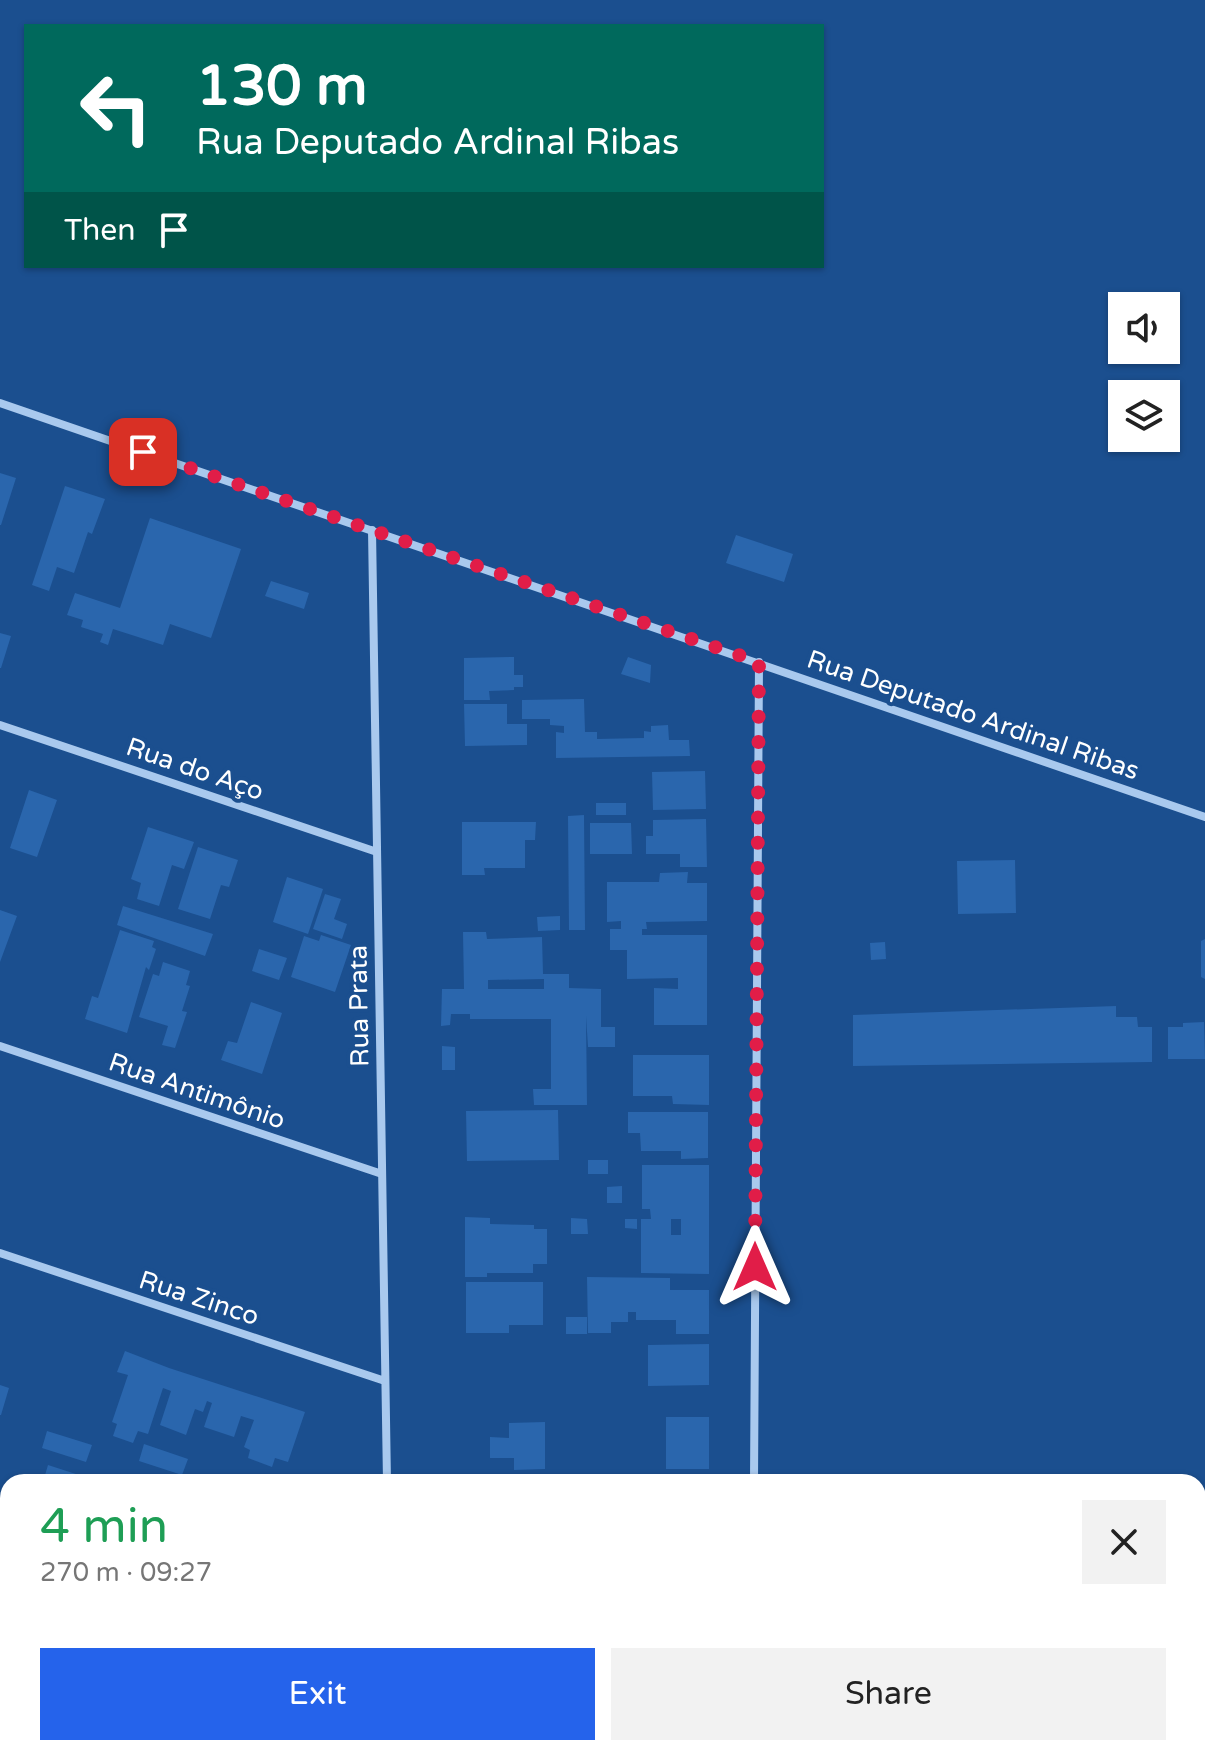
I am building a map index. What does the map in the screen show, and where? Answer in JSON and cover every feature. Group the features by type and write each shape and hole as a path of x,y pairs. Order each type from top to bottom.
{"street":[{"name":"Rua Deputado Ardinal Ribas","path":"0,403 1205,817"},
{"name":"Rua Prata","path":"372,530 387,1474"},
{"path":"754,1474 759,662"},
{"name":"Rua do Aço","path":"0,725 377,852"},
{"name":"Rua Antimônio","path":"0,1046 382,1174"},
{"name":"Rua Zinco","path":"0,1253 385,1381"}],"building":[{"path":"0,473 16,478 1,525 0,525"},
{"path":"65,486 105,499 92,534 88,532 74,573 57,567 49,591 32,585"},
{"path":"150,518 241,549 211,638 170,624 163,645 113,629 108,645 100,642 103,634 81,627 83,620 67,615 75,593 120,608"},
{"path":"736,535 793,554 784,582 726,563"},
{"path":"271,581 309,593 304,609 265,596"},
{"path":"0,633 11,636 1,668 0,668"},
{"path":"514,657 514,675 523,675 523,687 489,691 490,700 464,700 464,658"},
{"path":"628,657 651,665 650,683 621,674"},
{"path":"584,699 585,732 597,732 597,739 644,738 644,731 651,732 651,726 668,725 669,740 689,740 690,756 556,758 556,732 564,733 564,726 550,725 550,719 522,719 522,700"},
{"path":"464,704 507,704 507,724 527,724 527,745 465,746"},
{"path":"705,771 706,809 653,810 652,772"},
{"path":"29,790 57,800 37,857 10,848"},
{"path":"596,803 626,803 626,815 596,815"},
{"path":"584,815 585,930 569,930 568,816"},
{"path":"706,819 707,867 680,867 680,854 646,854 646,836 653,836 653,820"},
{"path":"462,822 536,822 535,840 525,840 525,868 484,868 485,875 462,875"},
{"path":"590,823 631,823 632,854 590,854"},
{"path":"148,827 194,842 184,869 172,865 159,906 137,899 141,883 131,879"},
{"path":"198,847 238,860 229,887 221,885 210,919 178,909"},
{"path":"1015,860 1016,913 958,914 957,861"},
{"path":"688,872 687,883 707,883 707,921 646,922 647,929 642,929 642,935 707,935 707,1025 654,1025 654,988 678,989 678,978 627,979 627,950 610,950 610,929 621,929 621,921 607,922 607,882 659,882 660,873"},
{"path":"287,877 323,889 308,934 273,922"},
{"path":"325,894 341,899 334,919 347,924 342,939 313,929"},
{"path":"123,906 213,934 205,956 117,925"},
{"path":"0,910 17,916 0,962"},
{"path":"560,916 560,930 538,931 537,917"},
{"path":"120,930 154,941 152,947 156,949 149,970 146,967 127,1033 85,1019 92,996 98,998"},
{"path":"463,932 486,932 487,939 542,937 543,974 569,974 569,988 601,989 601,1027 615,1027 615,1047 588,1047 586,1016 587,1105 534,1105 533,1089 551,1089 551,1019 470,1019 470,1014 451,1014 450,1025 441,1026 442,989 464,989","holes":["544,979 544,989 488,989 488,980"]},
{"path":"321,935 351,945 335,992 291,977 304,936 319,941"},
{"path":"1205,939 1205,979 1201,977 1201,941"},
{"path":"885,942 886,959 871,960 870,943"},
{"path":"259,949 287,958 279,980 252,971"},
{"path":"163,962 190,971 186,985 190,986 182,1011 187,1012 175,1048 162,1045 168,1026 139,1017 153,974 159,976"},
{"path":"251,1002 282,1013 262,1074 221,1060 228,1041 237,1043"},
{"path":"1116,1006 1116,1017 1137,1017 1138,1027 1152,1027 1152,1062 853,1066 853,1015"},
{"path":"1204,1022 1205,1059 1168,1059 1168,1027"},
{"path":"442,1046 455,1047 455,1070 442,1070"},
{"path":"633,1055 709,1055 709,1105 673,1104 672,1096 633,1096"},
{"path":"558,1110 559,1160 467,1161 466,1111"},
{"path":"628,1112 708,1112 708,1158 681,1159 681,1151 641,1151 640,1133 628,1133"},
{"path":"588,1160 608,1160 608,1174 588,1174"},
{"path":"642,1165 709,1165 709,1274 641,1273 641,1219 651,1219 650,1209 642,1209","holes":["671,1219 681,1219 681,1235 671,1235"]},
{"path":"622,1186 622,1203 607,1203 607,1187"},
{"path":"465,1217 490,1218 490,1224 534,1225 534,1229 547,1229 547,1264 533,1264 533,1273 487,1273 487,1277 465,1277"},
{"path":"571,1218 587,1219 588,1234 571,1234"},
{"path":"625,1219 637,1219 637,1229 625,1228"},
{"path":"587,1277 670,1278 670,1290 709,1290 709,1334 676,1334 676,1320 636,1320 636,1312 628,1312 628,1322 611,1322 611,1333 588,1333"},
{"path":"466,1282 543,1282 543,1325 509,1325 509,1333 466,1333"},
{"path":"566,1317 587,1317 587,1334 566,1334"},
{"path":"709,1344 709,1385 648,1386 648,1345"},
{"path":"125,1351 305,1412 288,1462 275,1458 272,1467 248,1458 250,1450 244,1447 254,1420 241,1416 234,1437 204,1427 212,1403 207,1401 203,1412 195,1409 186,1435 160,1425 171,1391 163,1388 148,1434 138,1431 133,1443 113,1436 117,1424 112,1422 128,1375 117,1372"},
{"path":"0,1385 9,1388 1,1415 0,1415"},
{"path":"666,1417 709,1417 709,1469 666,1469"},
{"path":"545,1422 545,1469 514,1470 514,1458 490,1458 490,1437 509,1438 509,1423"},
{"path":"47,1431 92,1445 86,1462 42,1448"},
{"path":"144,1444 188,1459 182,1474 139,1461"},
{"path":"48,1465 76,1474 45,1474"}],"route":[{"path":"143,452 759,662 755,1267"}]}
